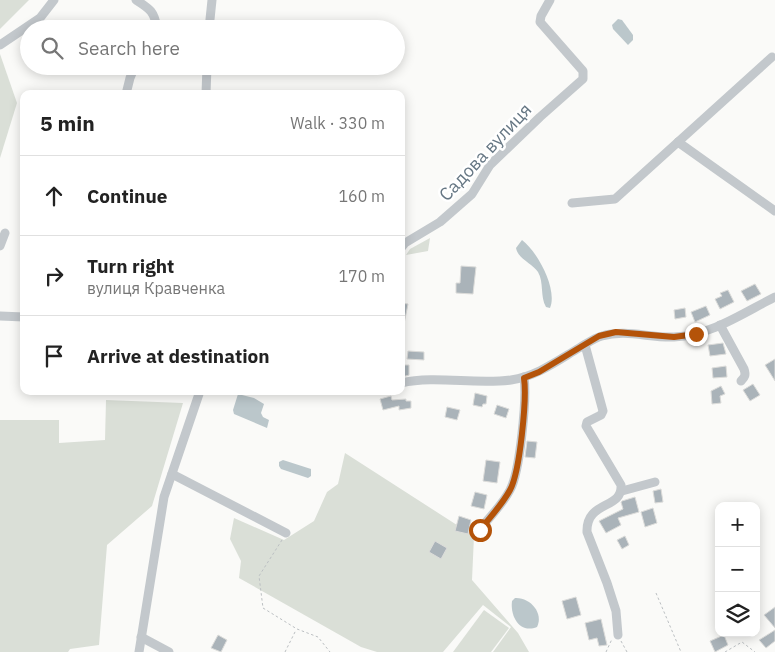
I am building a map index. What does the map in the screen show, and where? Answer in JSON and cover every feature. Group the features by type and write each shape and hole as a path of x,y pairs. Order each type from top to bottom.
{"street":[{"path":"37,20 54,0"},
{"path":"136,0 150,10 155,15 156,20"},
{"path":"210,20 212,0"},
{"name":"Садова вулиця","path":"405,243 440,222 472,194 490,165 540,116 583,79 583,71 540,22 541,16 550,0"},
{"path":"0,45 20,32"},
{"path":"572,203 616,199 772,57"},
{"path":"127,90 131,75"},
{"path":"206,90 207,75"},
{"path":"678,142 775,211"},
{"path":"0,246 5,233"},
{"path":"405,384 524,378 539,372 599,336 616,332 674,337 696,334 720,325 775,297"},
{"path":"0,316 20,317"},
{"path":"720,325 746,374 741,381"},
{"path":"585,345 603,411 601,415 587,422 586,426 621,484 622,491"},
{"path":"480,530 500,505 515,478 523,420 524,378"},
{"path":"139,652 164,497 199,395"},
{"path":"172,474 286,533"},
{"path":"618,635 616,610 587,532 587,523 590,515 618,497 622,491 655,482"},
{"path":"141,637 169,652"}],"path":[{"path":"286,533 260,576 262,608 297,629 318,637 330,652"},
{"path":"656,593 681,652"},
{"path":"285,652 297,629"},
{"path":"606,652 610,641 618,635 627,652"},
{"path":"725,652 742,642 755,652"}],"shaded area":[{"path":"0,0 29,0 0,29"},
{"path":"618,19 622,20 633,35 633,40 628,45 613,29 612,25"},
{"path":"0,54 17,103 0,158"},
{"path":"430,238 428,251 406,255 410,249"},
{"path":"522,240 540,261 545,271 551,291 552,300 550,308 546,307 544,303 538,272 517,252 516,248"},
{"path":"238,395 254,398 264,404 261,413 263,417 269,420 267,428 234,414 233,410"},
{"path":"106,400 183,403 152,506 107,545 99,645 70,649 68,652 0,652 0,420 59,420 59,443 105,440"},
{"path":"345,453 474,536 472,580 518,633 529,652 493,652 511,627 483,605 443,652 377,652 361,647 239,578 241,561 230,539 234,518 284,540 314,521 327,492 338,484"},
{"path":"283,460 311,469 311,476 308,478 281,469 279,462"},
{"path":"515,598 526,600 534,607 539,616 537,627 526,628 517,623 512,607 512,601"},
{"path":"484,610 509,628 491,652 453,652"}],"building":[{"path":"461,266 476,267 473,294 456,293 456,283 460,283"},
{"path":"755,284 761,294 747,301 741,291"},
{"path":"728,290 734,302 720,309 715,299 722,296 720,293"},
{"path":"405,304 408,304 405,319"},
{"path":"706,306 710,315 695,322 691,312"},
{"path":"685,308 686,317 675,319 674,310"},
{"path":"723,343 726,354 710,356 708,345"},
{"path":"408,351 424,352 424,360 407,359"},
{"path":"775,359 775,381 765,365"},
{"path":"405,365 409,365 409,375 405,376"},
{"path":"726,366 727,377 713,378 712,368"},
{"path":"753,384 760,395 750,401 743,390"},
{"path":"721,386 725,394 720,396 721,403 712,404 711,391"},
{"path":"475,393 487,396 486,404 483,404 482,407 473,405"},
{"path":"391,396 392,400 406,399 406,401 411,401 411,408 399,410 399,406 383,410 380,399"},
{"path":"497,405 509,409 506,418 494,414"},
{"path":"447,407 460,410 457,420 445,417"},
{"path":"527,441 537,442 535,458 525,457"},
{"path":"486,460 500,462 497,483 483,481"},
{"path":"661,489 663,502 655,503 653,491"},
{"path":"475,492 487,495 484,509 471,506"},
{"path":"635,497 639,512 618,518 621,525 606,533 599,521 623,509 622,501"},
{"path":"653,508 657,523 645,527 641,512"},
{"path":"459,516 471,520 468,534 455,531"},
{"path":"625,536 629,545 622,549 617,540"},
{"path":"435,541 447,548 441,559 429,552"},
{"path":"576,597 581,615 567,619 562,601"},
{"path":"775,607 775,628 764,615"},
{"path":"601,619 607,645 599,646 597,638 589,640 585,623"},
{"path":"775,630 775,641 766,648 759,640"},
{"path":"218,635 227,640 221,652 211,648"},
{"path":"725,637 728,645 715,652 710,641"}],"route":[{"path":"480,530 500,505 515,478 523,420 524,378 539,372 599,336 616,332 674,337 696,334"}]}
